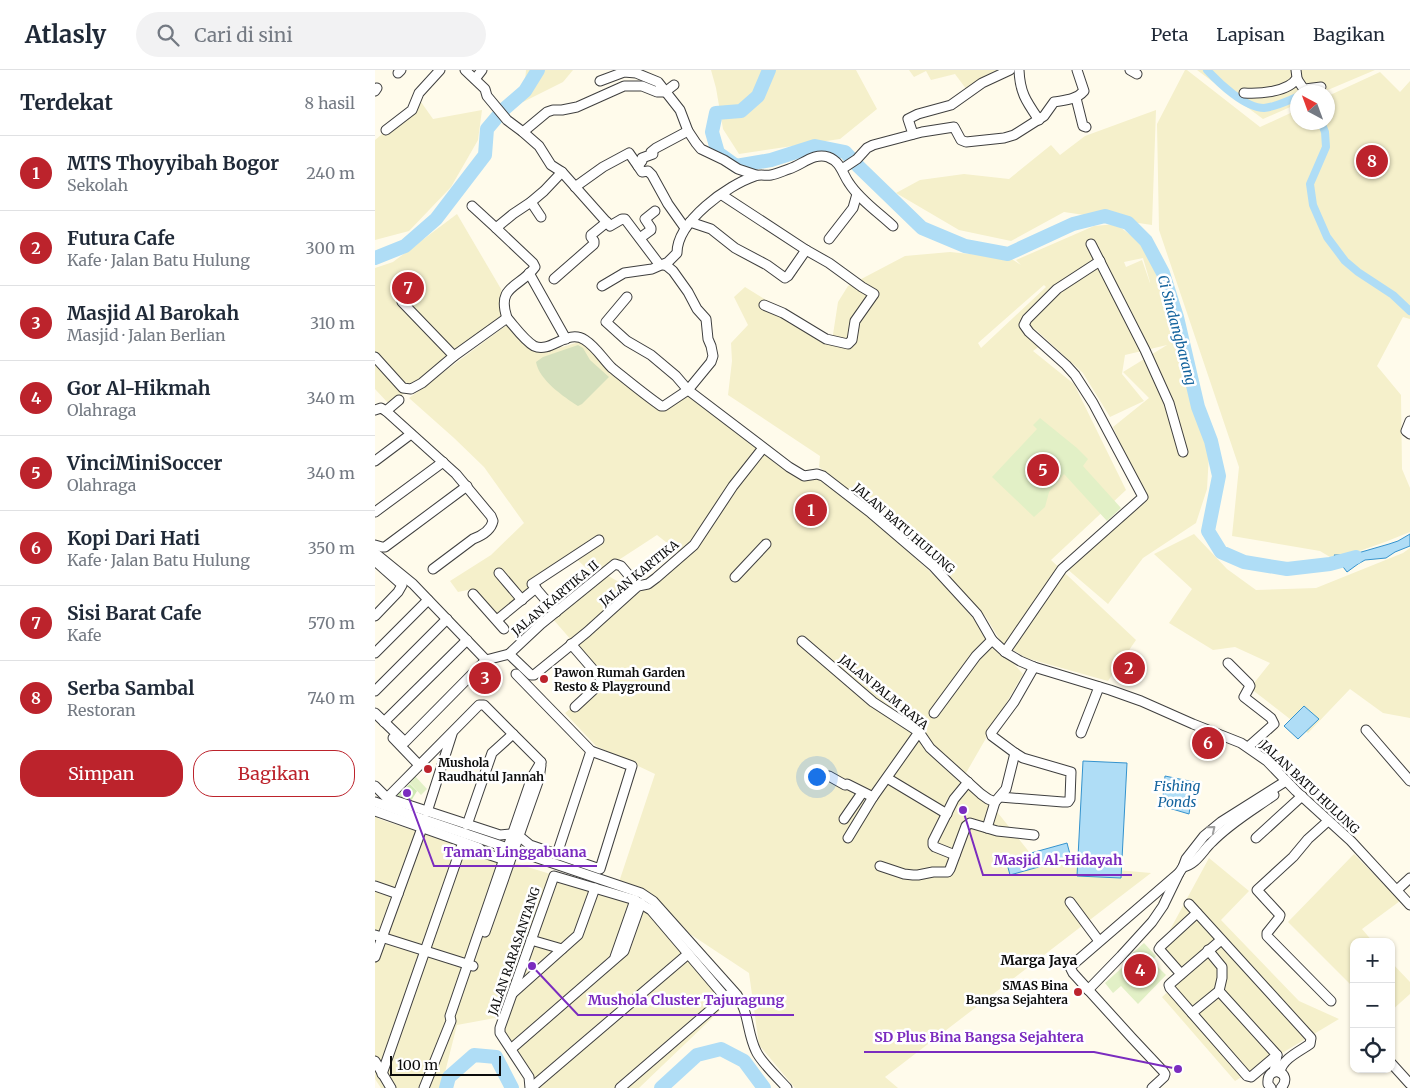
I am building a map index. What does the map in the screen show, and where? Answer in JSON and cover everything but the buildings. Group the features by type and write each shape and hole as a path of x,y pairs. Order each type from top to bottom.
{"street":[{"path":"386,130 412,110 419,93 440,70"},
{"path":"465,70 485,90 487,96 507,120 539,146 551,165 562,172 610,226 625,219 659,264 663,264 673,271 697,309 706,319 708,339 713,356 711,362 688,390 664,406 661,406 613,368 585,339 571,336 556,344 543,347 536,346 523,336 507,318 504,303 506,294 535,267 472,206"},
{"path":"475,79 482,70"},
{"path":"913,134 908,119 911,117 951,105 981,83 1010,70"},
{"path":"1019,70 1019,85 1039,120"},
{"path":"842,169 873,145 951,126 956,129 963,142 1004,138 1014,135 1039,120 1054,102 1076,98 1084,91 1077,70"},
{"path":"600,81 624,72 636,73 658,82 680,110 696,144 701,149 724,160 738,170 757,175 772,175 791,169 815,156 821,155 835,160 857,194 893,226"},
{"path":"1296,74 1303,85"},
{"path":"1244,93 1265,93 1292,85 1296,74"},
{"path":"523,132 547,112 577,107 624,86 642,86 657,92 665,92 674,85"},
{"path":"1076,98 1083,126 1086,127"},
{"path":"638,166 642,158 653,154 651,152 656,148 689,131"},
{"path":"575,187 603,167 629,153 642,172 648,172 651,175 668,204 688,225 711,229 735,248 767,265 785,278 806,250"},
{"path":"496,228 544,191 562,172"},
{"path":"602,286 624,273 652,269 668,262 677,253 688,225 702,210 736,184 757,175"},
{"path":"829,238 853,208 857,194"},
{"path":"722,195 875,294 855,321 852,340 848,344 827,339 783,313 764,305"},
{"path":"531,202 541,217"},
{"path":"640,238 651,230 645,219 655,211"},
{"path":"554,279 594,244 595,242 591,235 607,222"},
{"path":"1091,244 1145,350 1169,403 1183,452"},
{"path":"1005,652 1062,569 1143,497 1093,403 1075,375 1024,325 1057,290 1100,261"},
{"path":"529,273 566,338"},
{"name":"JALAN BATU HULUNG","path":"627,297 606,322 627,342 651,355 676,376 688,390 763,448 804,476 817,474 823,476 871,513 933,566 977,614 992,640 1005,652 1034,667 1141,701 1193,724 1236,740 1248,747 1267,761 1287,783 1351,841 1410,905"},
{"path":"403,302 455,356"},
{"path":"375,357 403,388 411,389 422,383 507,318"},
{"path":"386,411 399,400"},
{"path":"375,410 381,408 386,411 443,462 467,486 493,521 492,527 433,569"},
{"path":"1410,421 1406,431 1410,434"},
{"path":"375,461 411,434"},
{"name":"JALAN KARTIKA","path":"509,654 534,676 639,586 648,584 656,578 694,545 733,486 763,448"},
{"path":"375,512 443,462"},
{"path":"375,545 385,547 467,486"},
{"path":"556,612 532,584 599,540"},
{"path":"735,577 766,544"},
{"path":"375,553 413,584 486,660"},
{"path":"375,560 402,585 398,592 375,616"},
{"name":"JALAN KARTIKA II","path":"509,654 556,612 615,564 621,566 639,586"},
{"path":"499,573 521,600"},
{"path":"497,620 536,588"},
{"path":"473,594 504,629"},
{"path":"375,653 428,600"},
{"path":"375,691 447,619"},
{"path":"380,721 467,640"},
{"path":"934,713 976,656 992,640"},
{"name":"JALAN PALM RAYA","path":"802,641 873,702 919,732 930,748 988,799 998,800"},
{"path":"571,644 603,681 575,707"},
{"path":"380,721 405,742 486,660 509,654"},
{"path":"1228,663 1250,686 1244,696 1274,721 1274,724 1248,747"},
{"path":"998,800 1068,802 1070,799 1071,772 1015,753 991,736 991,733 1014,702 1034,667"},
{"path":"375,786 387,798 500,835 515,835 530,845 600,869 632,766 591,751 516,674"},
{"path":"1081,733 1099,687"},
{"path":"387,798 479,705 484,705 541,762 532,777 515,835 470,965 450,1016 451,1021 425,1088"},
{"path":"375,712 380,721 419,765"},
{"path":"1366,730 1410,781"},
{"path":"427,812 453,732"},
{"path":"848,838 873,797 919,732"},
{"path":"467,825 492,753 513,734"},
{"path":"557,854 591,751"},
{"path":"987,828 998,800 1006,789 1015,753"},
{"path":"829,776 873,797"},
{"path":"887,778 947,814"},
{"path":"955,855 935,847 933,841 957,794 968,782"},
{"path":"1152,1088 1164,1077 1163,1071 1088,990 1070,967 1181,870 1193,863 1213,840 1227,828 1287,783"},
{"path":"844,819 851,804 862,793"},
{"path":"1255,838 1302,796"},
{"path":"375,802 641,894 653,901 742,1002 757,1053 787,1088"},
{"path":"375,811 463,842 506,860"},
{"path":"1328,821 1257,890 1280,915 1267,933 1267,936 1331,1001"},
{"path":"880,866 913,875 948,872 970,823 997,831 1034,835"},
{"path":"375,957 379,936 398,894 422,828"},
{"path":"382,1074 463,842"},
{"path":"1088,990 1152,922 1163,906 1181,870"},
{"name":"JALAN RARASANTANG","path":"531,1088 529,1077 500,1033 500,1028 554,876 595,888"},
{"path":"1397,890 1410,878"},
{"path":"375,886 398,894"},
{"path":"513,993 578,935 595,888 638,901 651,910 725,997"},
{"path":"511,1049 624,951 638,901"},
{"path":"1070,902 1099,941"},
{"path":"1189,904 1311,1038 1310,1044 1286,1061 1277,1072 1269,1075 1267,1079 1271,1088"},
{"path":"1181,974 1159,949 1197,913"},
{"path":"379,936 470,965"},
{"path":"531,940 562,949"},
{"path":"1221,940 1171,983 1169,985 1170,988 1249,1077 1277,1055"},
{"path":"1192,1013 1219,991 1221,984 1222,967 1209,950"},
{"path":"531,1088 688,954"},
{"path":"621,1088 733,990"},
{"path":"1219,991 1277,1055 1277,1072"},
{"path":"375,1062 391,1088"},
{"path":"1395,1067 1410,1084"},
{"path":"1277,1072 1283,1075 1285,1079 1282,1088"}],"shaded area":[{"path":"526,70 573,70 563,82 523,102"},
{"path":"711,70 856,70 877,109 840,139 739,154 723,129"},
{"path":"909,70 1002,70 992,73 967,90 955,74 931,80 926,71 914,77"},
{"path":"1185,70 1260,127 1290,113 1290,130 1335,130 1335,93 1380,72 1400,92 1410,81 1410,319 1403,317 1377,366 1401,395 1402,469 1410,488 1410,532 1351,554 1330,557 1320,551 1232,536 1239,467 1159,230 1157,124"},
{"path":"1197,70 1375,70 1335,87 1335,85 1290,85 1290,107 1263,119"},
{"path":"421,102 433,119 482,110 478,140 451,187 409,231 375,240 375,140"},
{"path":"1156,110 1152,225 1064,212 1011,241 959,230 896,193 920,180 964,174 1009,179 1051,145 1060,155 1085,136"},
{"path":"457,214 501,289 506,321 389,404 375,389 375,268 393,262"},
{"path":"1116,224 1141,243 1150,257 1209,454 1207,489 1196,523 1143,558 1108,604 1066,568 1142,494 1113,427 1149,398 1123,372 1167,345 1125,355 1122,374 1144,401 1110,417 1083,373 1034,328 1044,343 1033,351 1074,384 1126,490 1051,560 1136,640 1108,681 1026,658 1001,642 986,617 925,552 819,467 820,456 728,395 732,361 731,343 748,325 734,297 745,287 832,341 838,302 848,286 905,256 950,252 1010,258 1021,265 1016,260 1094,226","holes":["1143,258 1150,282 1150,283 1142,260 1126,267 1124,262","1044,285 1046,287 981,348 978,343"]},
{"path":"512,321 546,352 579,342 663,407 692,395 776,464 800,479 821,478 885,530 940,581 1023,674 966,773 1038,863 1151,873 885,1077 898,1088 795,1088 759,1045 749,973 690,934 651,893 619,882 655,774 596,746 565,713 606,680 552,618 605,574 638,593 685,557 657,535 596,577 572,555 497,617 472,589 458,592 450,581 491,555 524,523 484,467 409,398"},
{"path":"1194,534 1227,569 1256,590 1316,588 1403,553 1410,548 1410,718 1383,713 1350,689 1308,733 1250,688 1270,663 1235,647 1213,650 1169,623 1192,589 1154,554"},
{"path":"375,815 379,819 479,852 648,904 729,985 734,997 639,1088 536,1088 531,1074 495,1018 457,1025 441,1088 381,1088 375,1079"},
{"path":"1354,854 1400,901 1362,929 1370,938 1350,938 1350,984 1288,922"},
{"path":"1209,858 1249,891 1221,920 1299,1001 1339,1019 1235,1081 1162,997 1184,977 1159,950"},
{"path":"1395,966 1410,982 1410,994 1395,1007"}],"green space":[{"path":"578,345 583,348 590,360 609,377 578,406 559,393 547,381 538,369 536,362 543,357"},
{"path":"1040,418 1088,459 1083,466 1121,508 1107,521 1064,474 1049,492 1045,507 1034,517 992,477 1037,429 1033,425"},
{"path":"415,776 427,789 421,795 409,782"},
{"path":"410,784 417,791 411,801 397,795"},
{"path":"1144,943 1156,956 1152,961 1166,975 1138,1004 1121,986 1113,993 1105,983 1125,965 1128,957"}],"water":[{"path":"1410,534 1410,546 1386,558 1365,560 1347,572 1334,555 1351,555 1398,541"},
{"path":"1304,706 1319,719 1298,739 1284,726"},
{"path":"1083,761 1127,763 1121,878 1077,876"},
{"name":"Fishing Ponds","path":"1165,776 1194,782 1189,814 1162,806"},
{"path":"1067,843 1071,858 1010,875 1006,860"}],"waterway":[{"name":"Ci Sindangbarang","path":"375,258 405,246 436,219 485,155 487,129 503,110 525,91 538,70"},
{"name":"Ci Sindangbarang","path":"769,70 758,96 741,111 716,113 712,132 718,153 736,166 771,160 815,146 845,152 922,228 965,246 1008,254 1073,224 1105,216 1128,223 1146,241 1163,273 1177,317 1198,407 1211,441 1219,476 1208,531 1221,552 1244,562 1287,569 1330,564 1356,557"},
{"path":"1207,70 1233,94 1257,107 1264,108 1290,100"},
{"path":"1324,130 1326,147 1310,184 1313,205 1327,237 1345,261 1393,295 1410,311"},
{"path":"661,1088 697,1055 721,1049 744,1061 764,1088"},
{"path":"446,1088 449,1077 474,1055 496,1057 512,1088"}],"place":[{"name":"Serba Sambal","path":"1372,161"},
{"name":"Sisi Barat Cafe","path":"408,288"},
{"name":"VinciMiniSoccer","path":"1043,470"},
{"name":"MTS Thoyyibah Bogor","path":"811,510"},
{"name":"Futura Cafe","path":"1129,668"},
{"name":"Masjid Al Barokah","path":"485,678"},
{"name":"Pawon Rumah Garden Resto & Playground","path":"544,679"},
{"name":"Kopi Dari Hati","path":"1208,743"},
{"name":"Mushola Raudhatul Jannah","path":"428,769"},
{"name":"Taman Linggabuana","path":"407,793"},
{"name":"Masjid Al-Hidayah","path":"963,810"},
{"name":"Mushola Cluster Tajuragung","path":"532,966"},
{"name":"Gor Al-Hikmah","path":"1140,970"},
{"name":"SMAS Bina Bangsa Sejahtera","path":"1078,992"},
{"name":"SD Plus Bina Bangsa Sejahtera","path":"1178,1069"}],"district":[{"name":"Marga Jaya","path":"1039,960"}]}
